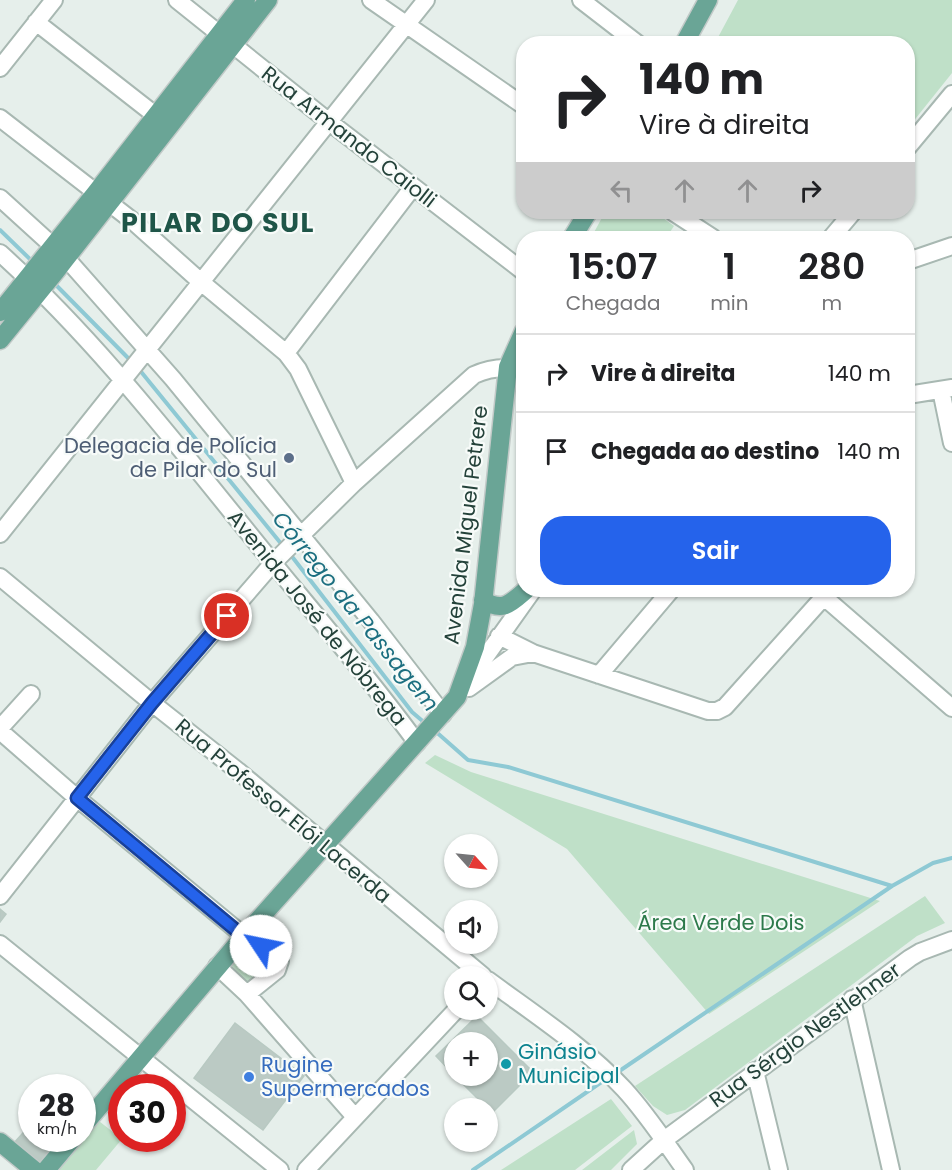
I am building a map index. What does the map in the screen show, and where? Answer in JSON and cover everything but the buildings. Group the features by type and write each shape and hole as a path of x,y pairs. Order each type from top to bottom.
{"main road":[{"path":"0,340 36,281 226,40 246,0"},
{"path":"102,199 155,115 226,40 268,0"},
{"path":"688,36 708,0"},
{"path":"0,312 36,281"},
{"name":"Avenida Miguel Petrere","path":"96,1111 243,936 457,697 475,647 516,368"},
{"path":"483,600 491,605 504,606 518,597"},
{"path":"0,1142 34,1170"},
{"path":"46,1170 61,1152"}],"street":[{"path":"0,68 54,0"},
{"name":"Rua Armando Caiolli","path":"177,0 328,121 516,266"},
{"path":"371,0 516,100"},
{"path":"0,534 426,0"},
{"path":"581,0 628,36"},
{"path":"36,22 155,115"},
{"path":"915,139 952,94"},
{"path":"0,118 142,230 286,353 298,369 354,483"},
{"path":"286,353 413,187"},
{"name":"Avenida José de Nóbrega","path":"0,198 204,416 296,539 371,621 440,716"},
{"path":"693,219 706,231"},
{"path":"837,231 847,219"},
{"path":"915,259 952,246"},
{"name":"Avenida José de Nóbrega","path":"0,253 36,281 125,376 420,740"},
{"path":"0,896 152,703 296,539 354,483 474,375 485,370 516,368"},
{"path":"915,394 946,389 952,443"},
{"name":"Rua Professor Elói Lacerda","path":"0,577 238,771 471,966"},
{"path":"457,697 528,597"},
{"path":"599,675 665,597"},
{"path":"499,636 533,653 708,711 717,711 725,707 823,597"},
{"path":"831,597 952,708"},
{"path":"457,697 512,657 533,653"},
{"path":"31,694 2,736 243,936 278,957 280,961 277,970 247,994"},
{"name":"Rua Sérgio Nestlehner","path":"631,1170 664,1140 852,999 910,958 952,940"},
{"path":"0,944 280,1170"},
{"path":"217,966 247,994 355,1117"},
{"path":"498,987 574,1044 623,1088 650,1119 685,1170"},
{"path":"852,999 891,1170"},
{"path":"306,1170 447,1020"},
{"path":"755,1071 779,1170"}],"green space":[{"path":"738,0 952,0 952,73 915,119 915,36 719,36"},
{"path":"601,219 664,219 674,226 671,231 595,231"},
{"name":"Área Verde Dois","path":"435,755 471,772 880,901 709,1014 567,849 425,763"},
{"path":"925,896 945,923 917,936 685,1110 667,1115 653,1106 635,1086"},
{"path":"249,940 271,958 273,965 248,984 229,963"},
{"path":"611,1099 632,1126 575,1170 501,1170"},
{"path":"96,1119 108,1128 108,1152 111,1152 96,1170 54,1170 68,1152 96,1152"},
{"path":"634,1130 637,1144 611,1170 582,1170"}],"waterway":[{"name":"Córrego da Passagem","path":"0,230 34,263"},
{"name":"Córrego da Passagem","path":"54,283 131,361"},
{"name":"Córrego da Passagem","path":"138,368 283,546"},
{"name":"Córrego da Passagem","path":"290,554 412,712 426,724"},
{"name":"Córrego da Passagem","path":"434,730 468,760 508,767 892,886"},
{"path":"615,1074 892,886 933,863 952,858"},
{"path":"473,1170 606,1079"}],"place":[{"name":"Delegacia de Polícia de Pilar do Sul","path":"289,458"},
{"name":"Ginásio Municipal","path":"506,1064"},
{"name":"Rugine Supermercados","path":"249,1077"}],"district":[{"name":"PILAR DO SUL","path":"218,223"}],"route":[{"path":"227,616 152,703 77,798 243,936 261,946"}]}
